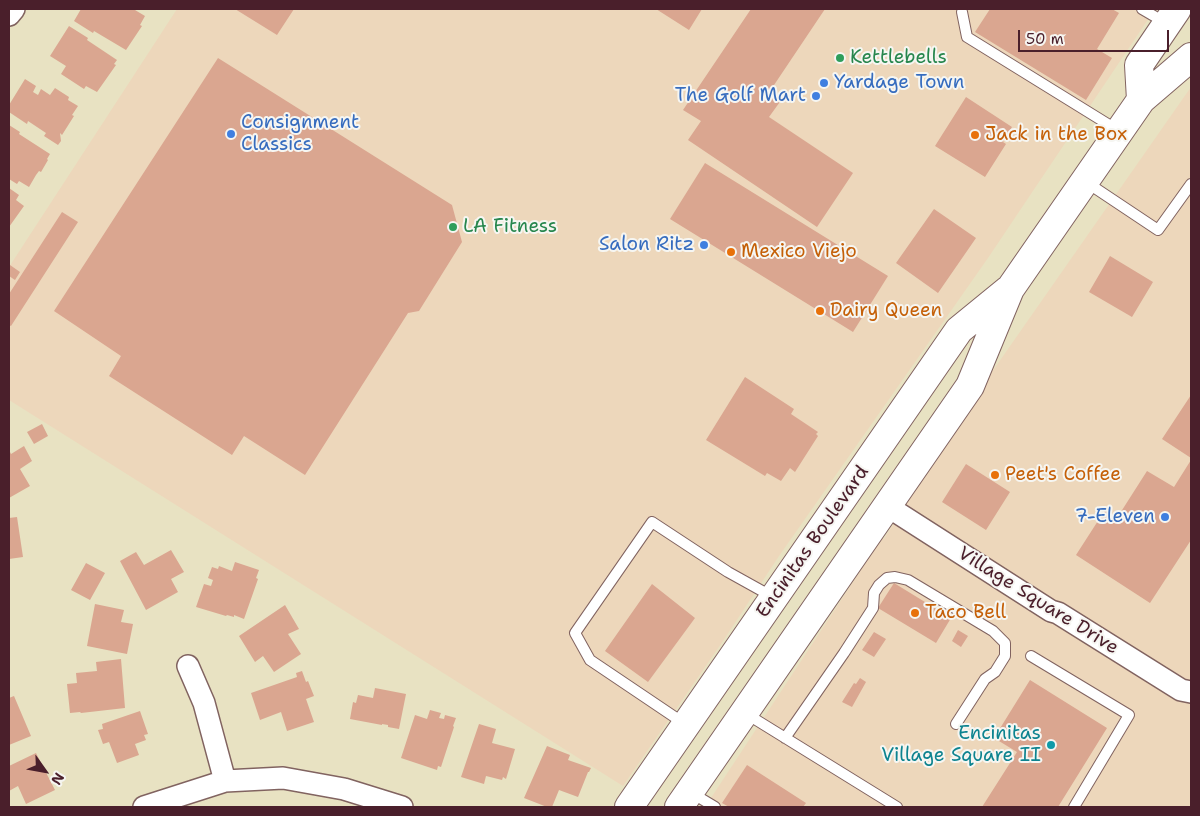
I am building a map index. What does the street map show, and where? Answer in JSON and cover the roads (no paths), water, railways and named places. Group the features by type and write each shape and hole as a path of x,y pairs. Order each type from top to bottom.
{"main road":[{"path":"1141,100 1138,65 1172,16"},
{"name":"Encinitas Boulevard","path":"684,799 970,386 1010,289 1141,100 1191,57"},
{"name":"Encinitas Boulevard","path":"629,807 959,330 1010,289"}],"street":[{"path":"9,15 14,9"},
{"name":"Village Square Drive","path":"887,506 1051,611 1058,613 1181,690 1191,692"},
{"path":"188,666 204,703 224,781"},
{"path":"144,807 224,781 283,778 344,789 402,807"}],"lane":[{"path":"1142,9 1172,16"},
{"path":"961,10 967,37 1120,131"},
{"path":"1085,182 1158,230 1191,184"},
{"path":"686,725 590,660 575,633 652,522 728,572 774,597"},
{"path":"785,738 873,608 874,593 878,586 887,578 895,577 908,580 1003,638 1005,656 996,672 985,679 956,724"},
{"path":"1031,656 1129,715 1074,807"},
{"path":"744,713 897,807"},
{"path":"684,799 715,807"}],"place":[{"name":"Kettlebells","path":"840,58"},
{"name":"Yardage Town","path":"824,83"},
{"name":"The Golf Mart","path":"816,96"},
{"name":"Consignment Classics","path":"231,134"},
{"name":"Jack in the Box","path":"975,135"},
{"name":"LA Fitness","path":"453,227"},
{"name":"Salon Ritz","path":"704,245"},
{"name":"Mexico Viejo","path":"731,252"},
{"name":"Dairy Queen","path":"820,311"},
{"name":"Peet's Coffee","path":"995,475"},
{"name":"7-Eleven","path":"1165,517"},
{"name":"Taco Bell","path":"915,613"},
{"name":"Encinitas Village Square II","path":"1051,745"}]}
